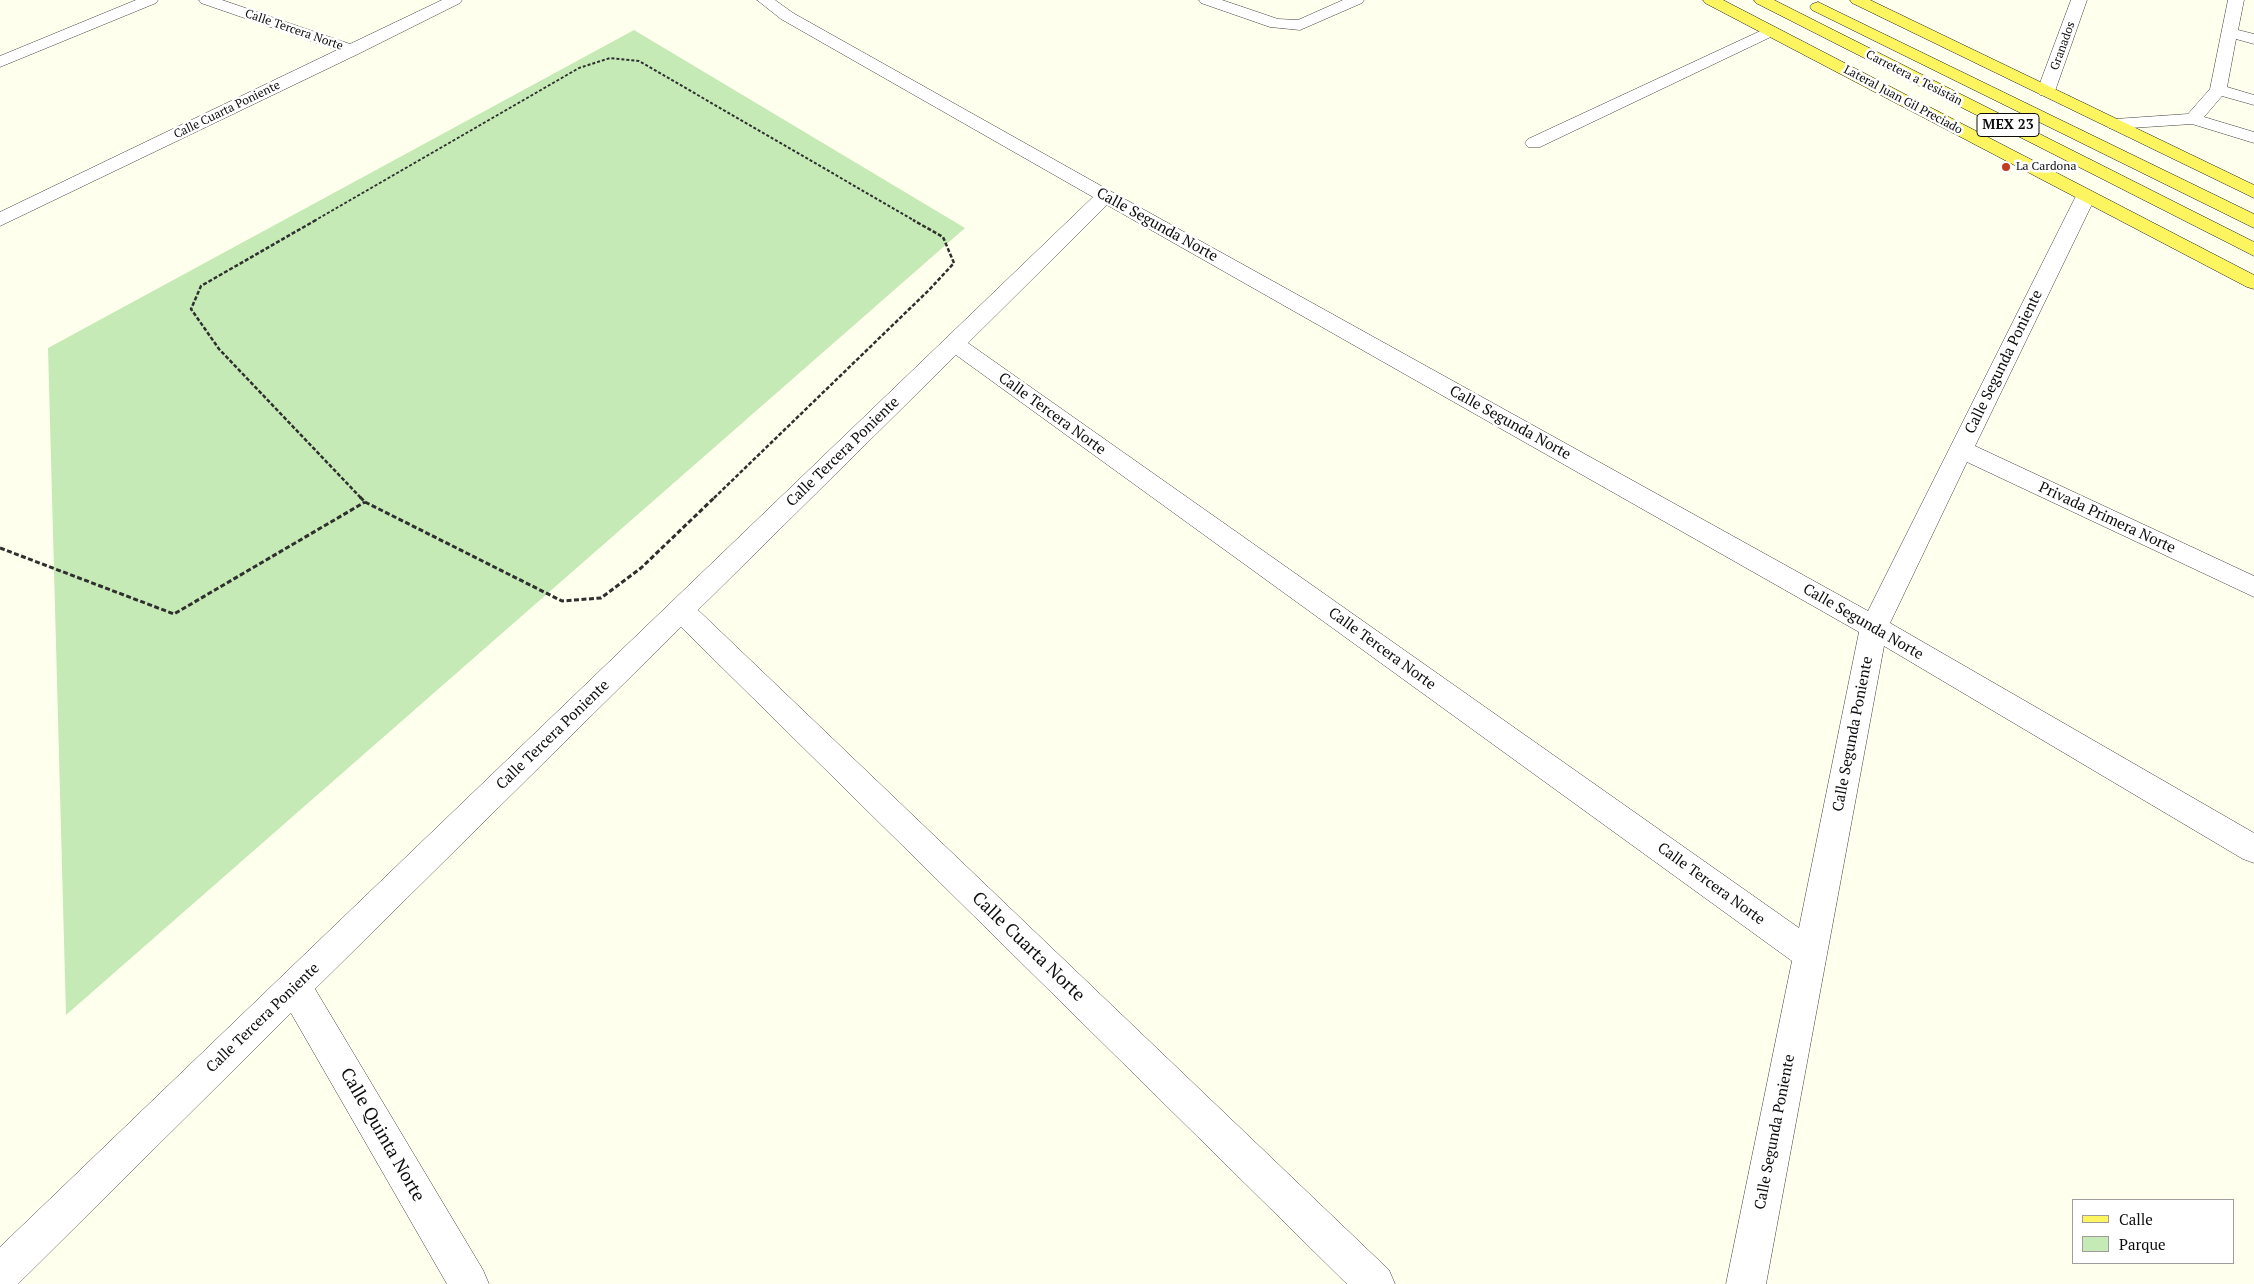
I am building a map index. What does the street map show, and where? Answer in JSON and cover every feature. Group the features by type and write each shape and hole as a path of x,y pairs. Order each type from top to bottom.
{"main road":[{"name":"Lateral Juan Gil Preciado","path":"1711,0 2254,283"},
{"name":"Carretera a Tesistán","path":"1762,0 2254,250"},
{"name":"Carretera a Tesistán","path":"1803,0 2254,222"},
{"path":"1858,0 2254,192"}],"street":[{"path":"0,62 150,0"},
{"name":"Calle Tercera Norte","path":"207,0 352,50"},
{"name":"Calle Cuarta Poniente","path":"0,220 454,0"},
{"name":"Calle Segunda Norte","path":"764,0 787,16 1105,196 1874,627 2254,849"},
{"path":"1207,0 1276,24 1300,25 1356,0"},
{"name":"Granados","path":"2046,92 2079,0"},
{"path":"2193,119 2218,90 2235,1 2254,6"},
{"path":"1534,143 1771,31"},
{"path":"2229,32 2254,38"},
{"path":"2218,90 2254,100"},
{"path":"2115,124 2193,119 2254,138"},
{"name":"Calle Tercera Poniente","path":"0,1274 1105,196"},
{"name":"Calle Segunda Poniente","path":"1746,1284 1874,627 2086,196"},
{"name":"Calle Tercera Norte","path":"954,344 1809,954"},
{"name":"Privada Primera Norte","path":"1961,449 2254,587"},
{"name":"Calle Cuarta Norte","path":"681,610 1375,1284"},
{"name":"Calle Quinta Norte","path":"295,987 469,1284"}],"path":[{"path":"610,58 639,61 943,236 954,263 929,290 640,568 601,598 562,601 364,502 219,349 191,308 201,286 578,68 610,58"},
{"path":"0,548 174,614 364,502"}],"green space":[{"path":"634,30 965,228 66,1015 48,348"}],"place":[{"name":"La Cardona","path":"2006,167"}]}
